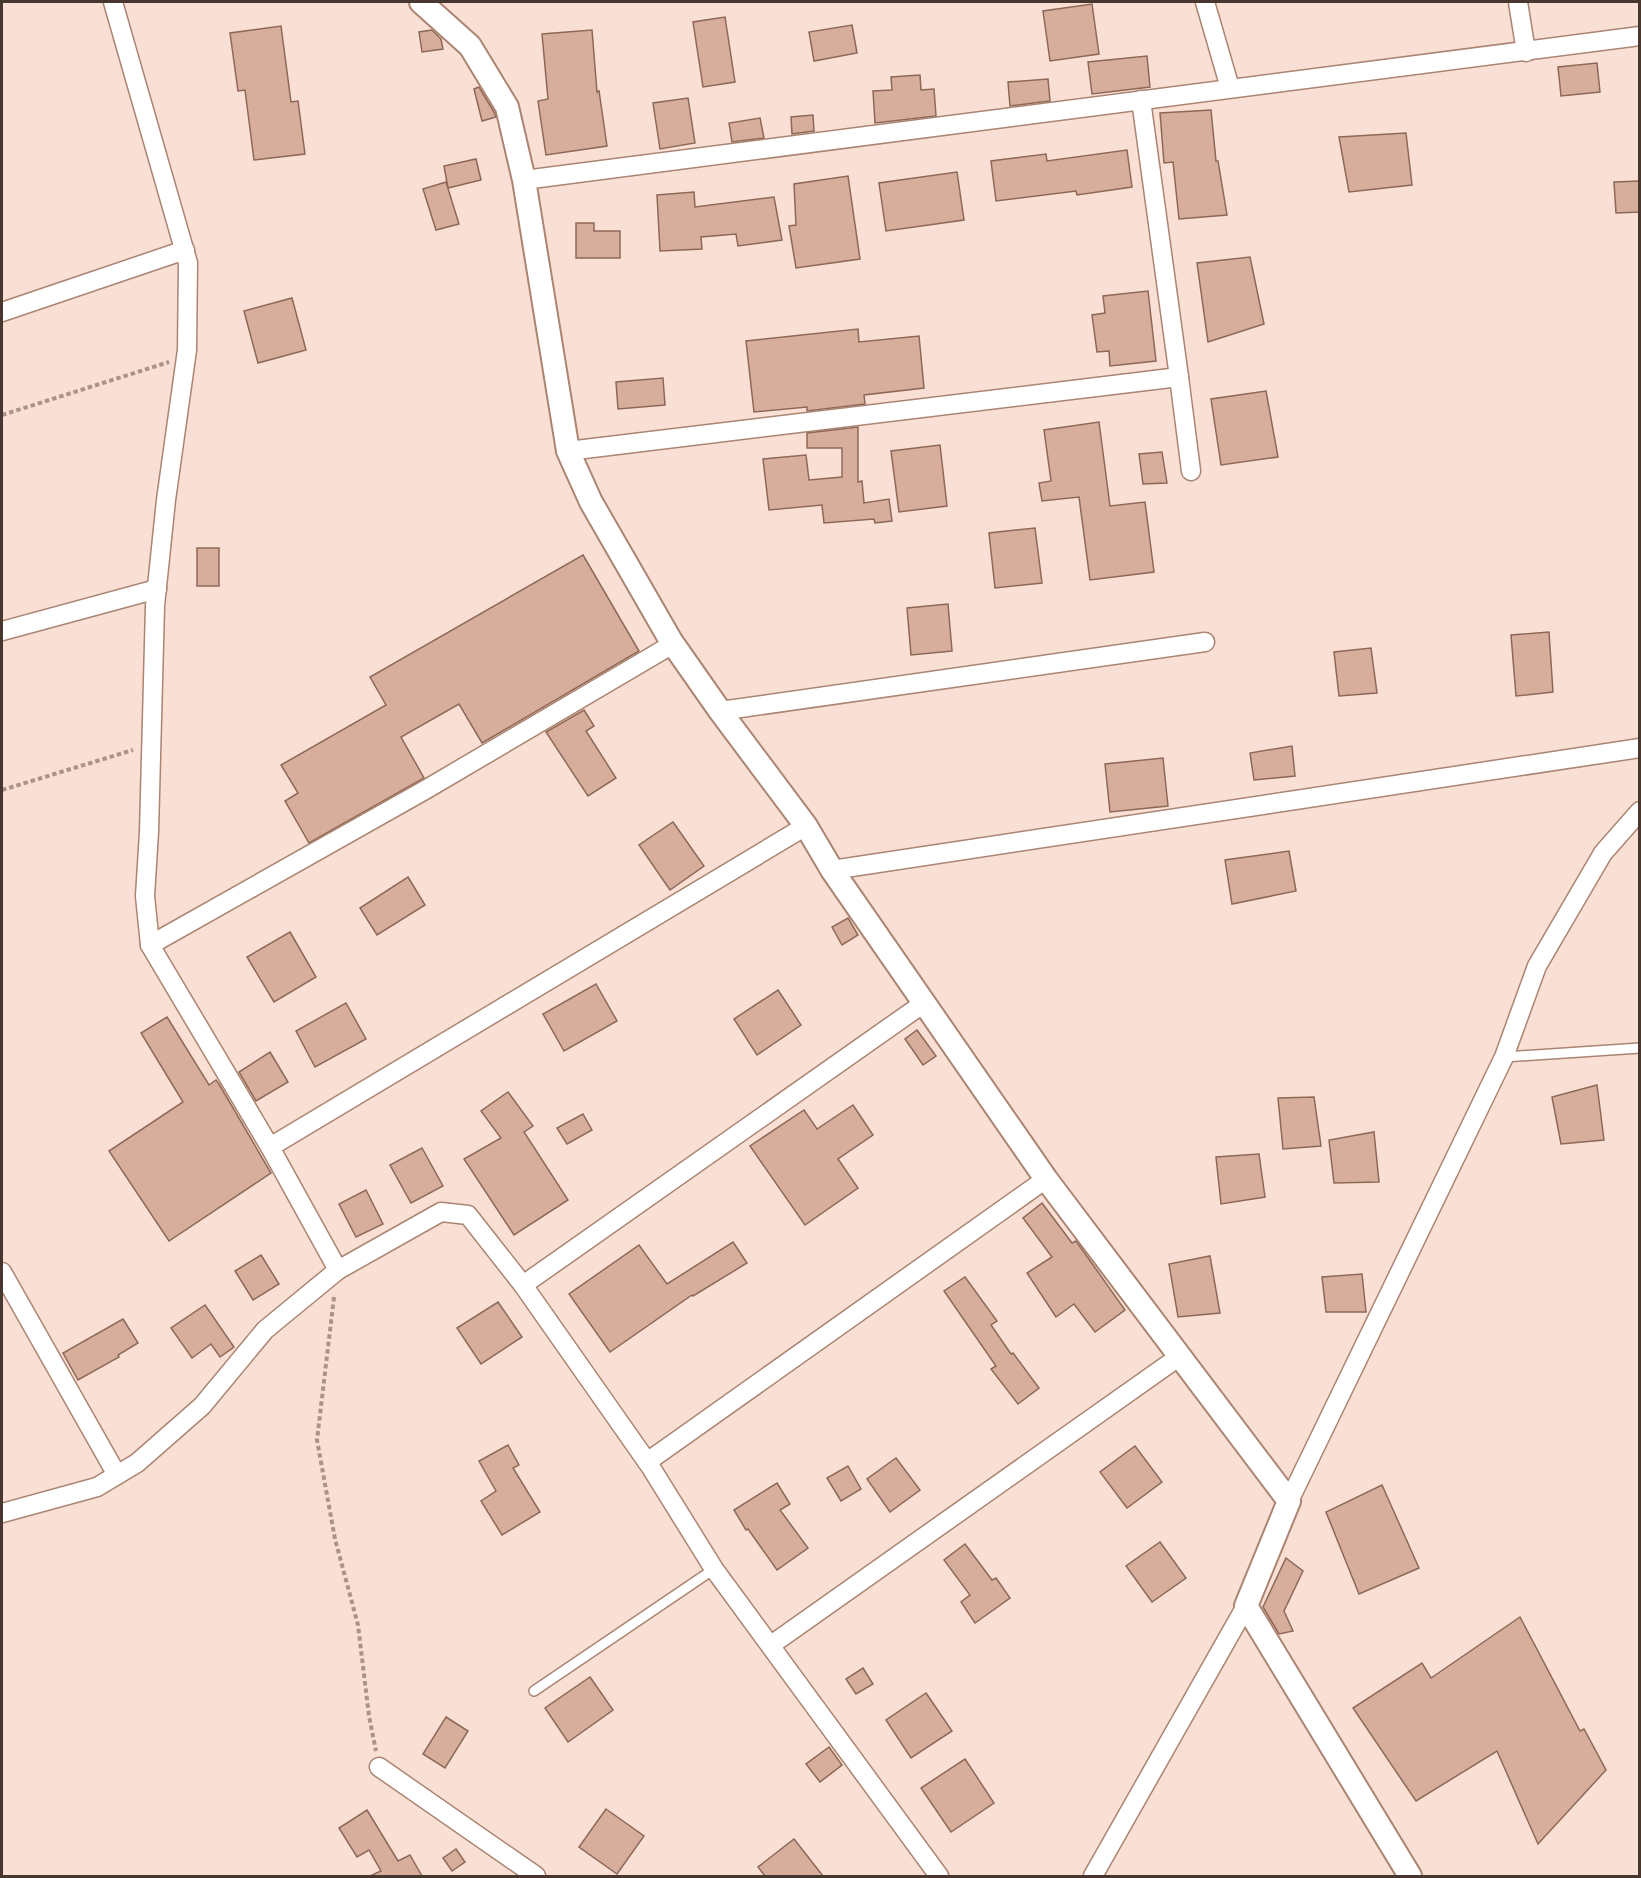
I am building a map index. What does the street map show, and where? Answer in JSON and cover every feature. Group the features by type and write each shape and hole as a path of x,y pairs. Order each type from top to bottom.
{"street":[{"path":"114,2 188,263 186,357 166,500 157,589 145,896 150,945 270,1147 338,1270"},
{"path":"421,2 470,46 507,107 524,180 568,451 591,502 673,644 806,826 832,870 1046,1179 1288,1501"},
{"path":"1205,2 1230,88"},
{"path":"1518,2 1527,52"},
{"path":"524,180 1640,36"},
{"path":"1141,100 1191,471"},
{"path":"2,312 185,250"},
{"path":"568,451 1179,377"},
{"path":"2,631 157,589"},
{"path":"720,711 1205,642"},
{"path":"150,945 425,789 673,644"},
{"path":"832,870 1640,748"},
{"path":"1093,1876 1246,1606 1288,1501 1504,1057 1537,966 1603,853 1640,811"},
{"path":"270,1147 806,826"},
{"path":"522,1285 924,1003"},
{"path":"647,1462 1046,1179"},
{"path":"2,1513 97,1486 137,1463 202,1406 265,1330 338,1270 441,1212 468,1215 522,1285 647,1462 714,1569 939,1876"},
{"path":"2,1272 117,1475"},
{"path":"771,1646 1180,1356"},
{"path":"1246,1606 1410,1876"},
{"path":"379,1767 536,1876"}],"lane":[{"path":"1504,1057 1640,1048"},
{"path":"534,1691 714,1569"}],"path":[{"path":"2,415 186,357"},
{"path":"2,790 152,744"},
{"path":"338,1270 317,1440 335,1539 358,1625 369,1716 379,1767"}],"building":[{"path":"1092,4 1099,54 1050,61 1043,11"},
{"path":"725,17 735,82 703,87 693,22"},
{"path":"852,25 857,53 814,61 809,32"},
{"path":"281,26 291,102 298,101 305,154 254,160 245,90 238,91 230,33"},
{"path":"432,30 441,39 443,49 422,52 419,32"},
{"path":"592,30 597,92 599,91 607,146 546,155 538,101 548,99 542,34"},
{"path":"1147,56 1150,87 1092,94 1088,62"},
{"path":"1597,63 1600,92 1561,96 1558,67"},
{"path":"920,75 921,90 934,89 936,116 875,123 873,91 892,90 891,77"},
{"path":"1048,79 1050,101 1010,106 1008,82"},
{"path":"479,87 496,117 482,121 474,89"},
{"path":"688,98 695,143 660,149 653,103"},
{"path":"1211,110 1216,161 1218,161 1227,215 1179,219 1173,162 1164,163 1160,113"},
{"path":"813,115 814,131 792,134 791,117"},
{"path":"760,118 764,138 732,142 729,123"},
{"path":"1406,133 1412,185 1349,192 1339,137"},
{"path":"1127,150 1132,187 1077,195 1076,191 996,201 991,161 1046,154 1047,161"},
{"path":"476,159 481,180 448,188 444,166"},
{"path":"957,172 964,220 886,231 879,183"},
{"path":"848,176 860,259 796,268 789,226 796,225 794,184"},
{"path":"1640,181 1640,212 1616,213 1614,182"},
{"path":"446,182 459,224 436,230 423,189"},
{"path":"694,192 695,207 774,197 782,240 738,246 736,234 701,237 702,249 660,251 657,195"},
{"path":"576,223 594,223 594,231 620,231 620,258 576,258"},
{"path":"1250,257 1264,324 1208,342 1197,263"},
{"path":"1148,291 1156,361 1110,366 1109,351 1097,352 1092,315 1105,313 1103,296"},
{"path":"292,298 306,350 258,363 244,311"},
{"path":"858,329 859,342 919,336 924,388 864,395 865,404 807,411 807,407 754,412 746,341"},
{"path":"663,378 665,405 618,409 616,382"},
{"path":"1266,391 1278,457 1221,465 1211,399"},
{"path":"1099,422 1110,506 1145,502 1154,572 1090,580 1079,497 1042,501 1039,483 1051,481 1044,430"},
{"path":"858,427 858,482 862,481 864,503 889,499 892,521 875,523 874,519 824,523 822,505 769,510 763,459 806,455 809,480 842,477 842,448 807,448 807,433"},
{"path":"940,445 947,506 899,512 891,451"},
{"path":"1162,452 1167,483 1143,484 1139,454"},
{"path":"1035,528 1042,583 995,588 989,533"},
{"path":"197,548 219,548 219,586 197,586"},
{"path":"583,555 639,651 482,743 459,704 401,737 424,778 309,843 285,801 298,793 281,765 386,705 370,677"},
{"path":"948,604 952,651 911,655 907,608"},
{"path":"1549,632 1553,692 1516,696 1511,635"},
{"path":"1371,648 1377,693 1339,696 1334,652"},
{"path":"584,710 594,726 586,731 616,778 588,796 546,732"},
{"path":"1292,746 1295,776 1254,780 1250,753"},
{"path":"1163,758 1168,806 1110,812 1105,764"},
{"path":"673,822 704,866 670,890 639,845"},
{"path":"1289,851 1296,891 1232,904 1225,860"},
{"path":"408,877 425,905 377,935 360,908"},
{"path":"848,918 858,935 842,945 832,927"},
{"path":"290,932 316,977 274,1002 247,957"},
{"path":"596,984 617,1021 564,1051 543,1014"},
{"path":"778,990 801,1025 757,1055 734,1019"},
{"path":"346,1003 366,1039 315,1067 296,1031"},
{"path":"167,1017 209,1085 216,1080 219,1084 271,1173 169,1241 109,1151 183,1102 141,1033"},
{"path":"917,1030 936,1056 923,1065 905,1039"},
{"path":"270,1052 288,1082 256,1101 239,1072"},
{"path":"1597,1085 1604,1140 1561,1144 1552,1097"},
{"path":"508,1092 533,1126 524,1132 568,1200 514,1235 464,1159 501,1138 481,1111"},
{"path":"1314,1097 1321,1146 1283,1149 1278,1098"},
{"path":"853,1105 873,1135 838,1159 858,1188 805,1225 750,1146 804,1110 817,1129"},
{"path":"583,1114 592,1130 567,1144 557,1128"},
{"path":"1374,1132 1379,1182 1334,1183 1329,1140"},
{"path":"422,1148 443,1186 411,1203 390,1165"},
{"path":"1259,1154 1265,1197 1221,1204 1216,1157"},
{"path":"366,1190 383,1224 356,1237 339,1204"},
{"path":"1042,1203 1072,1243 1076,1241 1125,1310 1095,1332 1074,1304 1056,1317 1027,1273 1052,1257 1023,1218"},
{"path":"733,1242 747,1263 692,1295 610,1352 569,1294 639,1245 667,1284"},
{"path":"261,1255 279,1284 253,1300 235,1271"},
{"path":"1210,1256 1220,1313 1178,1317 1169,1264"},
{"path":"1362,1274 1366,1312 1326,1312 1322,1277"},
{"path":"965,1277 997,1321 991,1325 1039,1388 1018,1404 991,1369 996,1366 944,1291"},
{"path":"498,1302 522,1337 481,1364 457,1328"},
{"path":"205,1305 234,1347 220,1357 211,1344 192,1358 171,1328"},
{"path":"123,1319 138,1343 118,1355 119,1357 78,1380 63,1353"},
{"path":"508,1445 519,1465 513,1468 540,1512 502,1535 481,1501 496,1491 479,1461"},
{"path":"1135,1446 1162,1482 1127,1508 1100,1472"},
{"path":"896,1458 920,1490 890,1512 867,1479"},
{"path":"848,1466 861,1489 841,1501 827,1478"},
{"path":"777,1483 790,1504 780,1510 808,1548 777,1570 748,1529 746,1530 734,1510"},
{"path":"1382,1485 1419,1568 1359,1594 1326,1512"},
{"path":"1160,1542 1186,1578 1152,1602 1126,1566"},
{"path":"965,1544 992,1580 996,1578 1010,1598 975,1623 961,1602 970,1595 944,1560"},
{"path":"1286,1558 1303,1571 1284,1611 1293,1631 1279,1634 1263,1607"},
{"path":"1520,1617 1580,1731 1584,1729 1606,1770 1538,1844 1497,1751 1416,1801 1353,1708 1422,1663 1431,1678"},
{"path":"863,1668 873,1684 856,1694 846,1679"},
{"path":"590,1677 613,1710 568,1742 545,1708"},
{"path":"926,1693 952,1731 911,1758 886,1720"},
{"path":"446,1717 468,1731 445,1768 423,1754"},
{"path":"829,1747 842,1765 820,1782 806,1764"},
{"path":"965,1759 994,1803 951,1832 921,1788"},
{"path":"606,1809 644,1836 617,1874 579,1847"},
{"path":"367,1810 398,1861 410,1855 422,1876 370,1876 381,1871 369,1850 357,1857 339,1828"},
{"path":"794,1839 823,1876 765,1876 758,1867"},
{"path":"456,1849 465,1862 452,1871 443,1858"}]}
